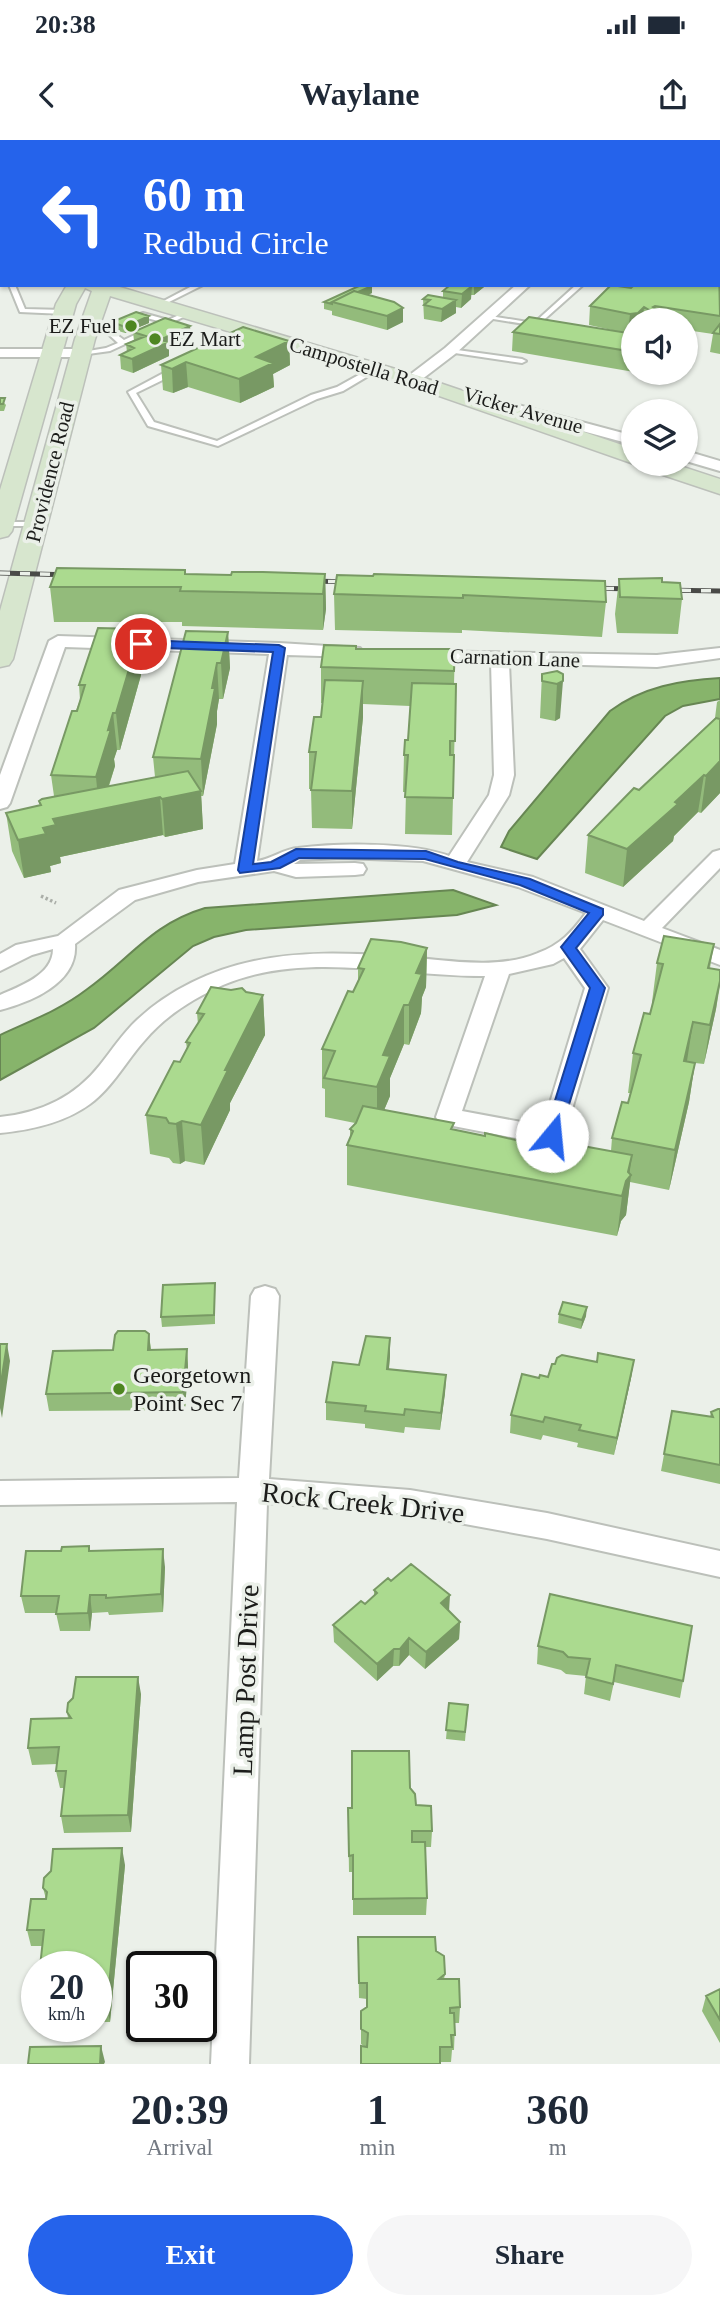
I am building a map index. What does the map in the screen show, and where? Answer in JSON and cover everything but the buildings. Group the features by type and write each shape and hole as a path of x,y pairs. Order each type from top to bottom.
{"main road":[{"name":"Providence Road","path":"1,527 51,353 64,312 76,287"},
{"name":"Providence Road","path":"0,659 99,287"},
{"name":"Campostella Road","path":"102,287 188,313 246,337 412,380 621,452"},
{"path":"688,476 720,487"}],"street":[{"path":"412,380 490,318 522,287"},
{"path":"0,353 81,353"},
{"name":"Vicker Avenue","path":"412,380 621,437"},
{"path":"698,460 720,466"},
{"path":"0,803 58,641 376,653"},
{"path":"245,870 279,648"},
{"name":"Carnation Lane","path":"403,654 657,661 720,653"},
{"path":"454,865 499,796 504,775 500,658"},
{"path":"647,930 720,856"},
{"path":"0,964 24,950 47,943 64,942 127,895 197,876 275,865 296,871 421,871 454,865 525,882 720,958"},
{"path":"0,1125 22,1124 60,1112 103,1078 124,1048 149,1021 209,984 251,968 303,961 499,969 537,960 568,947 598,912"},
{"path":"0,1003 44,981 63,966 68,955 64,942"},
{"path":"499,969 447,1117 552,1136 597,988 568,947"},
{"name":"Lamp Post Drive","path":"230,2064 253,1490 265,1296"},
{"name":"Rock Creek Drive","path":"0,1493 253,1490 410,1502 547,1527 720,1564"}],"lane":[{"path":"13,287 22,311 64,312"},
{"path":"159,305 196,287"},
{"path":"490,318 535,325 578,287"},
{"path":"81,353 100,352 188,313"},
{"path":"123,343 109,332 109,327 143,314 168,323"},
{"path":"540,323 553,325"},
{"path":"450,351 523,361"},
{"path":"183,367 132,392 151,424 218,444 314,397 340,389 376,369"},
{"path":"1,527 37,524"}],"path":[{"path":"41,896 56,903"}],"shaded area":[{"path":"720,678 720,699 683,706 665,716 537,859 501,847 509,831 610,711 635,696 662,686"},
{"path":"453,890 496,905 457,915 246,930 214,937 193,946 94,1028 0,1080 0,1035 66,1004 102,978 155,933 186,915 205,908"}],"railway":[{"path":"0,573 73,575"},
{"path":"308,581 357,582"},
{"path":"584,588 637,589"},
{"path":"661,590 720,591"}],"place":[{"name":"EZ Fuel","path":"131,326"},
{"name":"EZ Mart","path":"155,339"},
{"name":"Georgetown Point Sec 7","path":"119,1389"}],"route":[{"path":"141,644 279,648 245,870 275,865 296,853 368,852 426,855 454,865 525,882 598,912 568,947 597,988 552,1136"}]}
